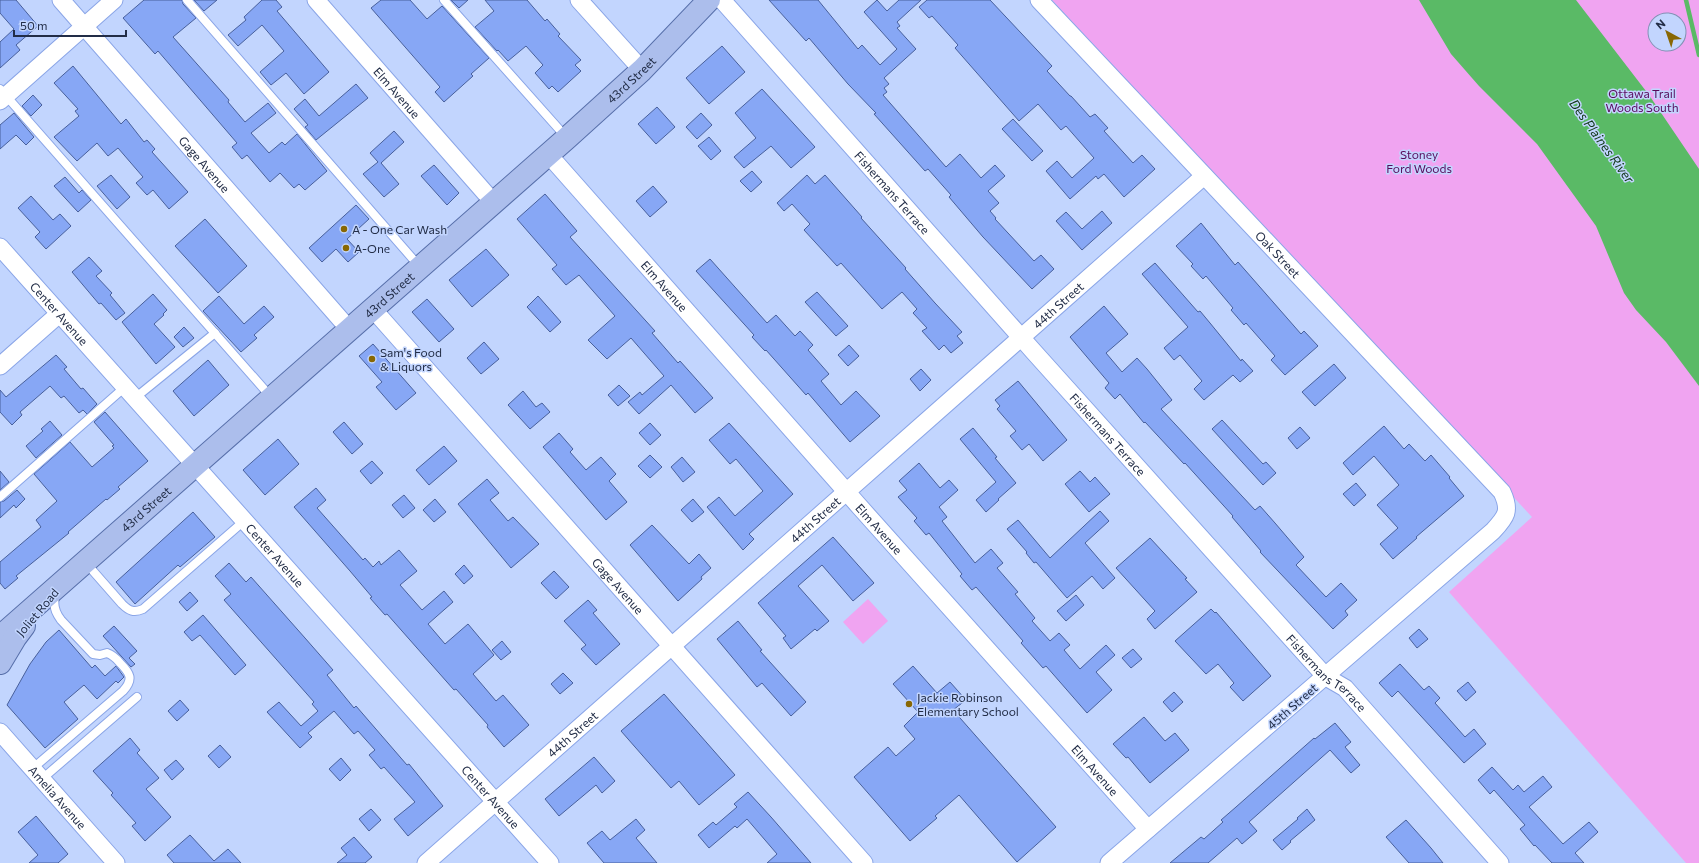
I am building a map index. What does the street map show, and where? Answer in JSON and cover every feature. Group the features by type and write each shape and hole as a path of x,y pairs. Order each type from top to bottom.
{"main road":[{"name":"43rd Street","path":"62,583 372,308 567,138 642,70 710,1"},
{"path":"0,637 62,583"},
{"name":"Joliet Road","path":"0,663 15,638 62,583"}],"street":[{"name":"Gage Avenue","path":"60,0 349,329"},
{"path":"2,95 114,0"},
{"name":"Elm Avenue","path":"316,0 494,203"},
{"path":"579,0 642,70"},
{"name":"Oak Street","path":"1039,0 1502,492 1507,503 1507,514"},
{"name":"Fishermans Terrace","path":"710,1 1022,338 1326,677 1345,688 1500,863"},
{"name":"Elm Avenue","path":"548,154 846,492 1148,829"},
{"name":"44th Street","path":"426,863 1204,176"},
{"name":"Center Avenue","path":"0,246 59,314 550,863"},
{"name":"Gage Avenue","path":"372,308 864,863"},
{"path":"0,366 59,314"},
{"name":"45th Street","path":"1109,863 1326,677 1493,531 1507,514"},
{"name":"Amelia Avenue","path":"0,732 116,863"}],"lane":[{"path":"187,0 420,267"},
{"path":"444,0 567,138"},
{"path":"2,95 272,397"},
{"path":"0,497 130,393 215,333"},
{"path":"85,562 128,610 135,612 143,609 244,521"},
{"path":"37,774 127,686 130,680 130,674 114,655 107,653 100,655 93,654 60,620 54,607 55,598 62,583"},
{"path":"37,774 137,697"}],"green space":[{"name":"Stoney Ford Woods","path":"1052,0 1699,0 1699,863 1686,863 1449,592 1532,517"},
{"path":"868,599 888,621 863,644 843,622"}],"water":[{"name":"Des Plaines River","path":"1419,0 1576,0 1649,95 1699,169 1699,386 1666,342 1636,310 1624,293 1596,226 1537,144 1479,86 1451,54"}],"building":[{"path":"0,0 16,0 38,26 16,45 20,50 0,68 0,42 14,29 0,13"},
{"path":"144,0 182,0 183,4 196,18 173,37 229,100 228,102 245,122 268,103 276,113 251,133 269,153 282,142 285,145 297,134 327,171 305,190 299,184 294,188 280,173 270,182 247,155 242,159 232,147 237,143 158,51 155,54 123,18"},
{"path":"194,0 217,0 204,11"},
{"path":"262,0 276,0 282,7 277,11 329,72 304,94 286,73 271,85 260,72 284,51 262,25 238,46 228,35 246,20 244,17"},
{"path":"381,0 410,0 427,19 442,6 489,58 471,74 473,76 444,102 435,92 440,87 371,8"},
{"path":"451,0 468,0 459,8"},
{"path":"485,0 527,0 545,21 547,19 560,34 558,36 581,60 575,65 581,71 558,92 552,86 549,89 535,73 543,65 526,46 508,61 475,27 494,11"},
{"path":"769,0 818,0 858,49 862,45 880,65 897,49 864,12 877,0 887,11 899,0 921,0 897,22 900,26 897,28 916,49 884,78 889,84 884,88 887,92 883,95 946,167 960,154 981,178 995,165 1005,176 988,191 999,203 990,211 996,218 995,219 1034,261 1041,255 1054,269 1032,289 983,237 949,197 951,195 928,169 925,171 809,38 806,41"},
{"path":"927,0 990,0 1052,66 1047,71 1070,96 1090,117 1095,114 1108,128 1104,131 1133,163 1142,155 1155,169 1124,197 1104,174 1098,179 1096,176 1070,199 1046,171 1057,161 1072,178 1094,158 1066,126 1061,130 1038,104 1019,121 955,48 958,45 932,16 929,18 919,7"},
{"path":"722,46 745,72 709,104 686,78"},
{"path":"73,66 121,124 126,119 144,142 147,140 155,149 152,152 188,192 169,209 153,190 147,195 136,183 143,177 118,148 108,156 97,143 77,161 54,137 79,116 75,111 78,109 54,83"},
{"path":"356,84 368,98 316,140 305,127 308,125 294,109 305,99 319,116"},
{"path":"762,89 815,147 791,168 771,146 744,168 734,157 756,138 735,113"},
{"path":"33,95 42,105 31,116 22,106"},
{"path":"657,107 675,127 656,144 638,124"},
{"path":"14,113 34,137 26,145 16,135 0,149 0,125"},
{"path":"701,113 712,125 697,139 686,127"},
{"path":"1013,119 1043,151 1032,161 1002,129"},
{"path":"394,131 404,142 381,163 399,184 384,197 363,174 378,162 370,153"},
{"path":"709,137 721,151 711,160 698,146"},
{"path":"434,165 459,193 447,205 421,176"},
{"path":"752,171 762,182 751,192 740,181"},
{"path":"111,175 130,197 117,209 97,186"},
{"path":"807,175 815,184 825,175 906,268 905,269 962,332 957,336 963,343 951,353 944,345 939,350 922,331 927,328 913,313 917,309 902,292 882,309 841,263 837,266 804,230 810,224 792,204 784,211 777,203"},
{"path":"65,177 79,193 82,190 91,200 78,212 54,186"},
{"path":"653,186 667,202 650,217 636,201"},
{"path":"545,194 577,231 570,237 655,331 652,333 678,363 680,361 713,398 695,413 671,385 639,414 628,402 640,392 642,395 664,376 631,338 607,359 588,340 615,316 579,275 566,285 552,269 557,265 517,219"},
{"path":"31,196 53,220 60,214 71,226 46,249 35,237 40,232 18,208"},
{"name":"A - One Car Wash","path":"356,205 369,219 347,239 359,252 348,262 336,249 322,262 309,248"},
{"path":"1102,211 1112,223 1082,250 1056,221 1066,212 1082,229"},
{"path":"205,219 247,266 218,293 175,246"},
{"path":"1201,223 1235,265 1238,262 1301,334 1304,331 1318,346 1285,375 1271,360 1275,356 1246,323 1244,325 1231,310 1233,308 1206,276 1203,279 1191,266 1193,264 1176,246"},
{"path":"486,249 509,275 472,307 449,280"},
{"path":"89,257 102,271 96,276 112,293 110,295 125,313 116,320 101,303 99,304 72,272"},
{"path":"710,259 767,323 776,315 795,336 800,331 813,345 808,350 829,374 821,381 841,405 856,391 880,416 850,442 808,393 806,395 766,350 765,351 752,337 754,335 696,271"},
{"path":"1155,263 1198,312 1200,311 1241,361 1242,359 1253,371 1240,382 1233,375 1204,400 1194,389 1202,381 1180,355 1174,360 1164,348 1188,327 1142,274"},
{"path":"817,292 848,326 836,336 805,302"},
{"path":"153,294 167,310 163,314 164,315 154,324 175,347 156,364 122,322"},
{"path":"219,296 244,324 264,306 274,317 254,335 257,338 241,352 203,311"},
{"path":"538,296 561,322 550,332 527,307"},
{"path":"427,299 454,329 439,342 412,312"},
{"path":"1104,306 1128,334 1106,353 1122,372 1137,358 1172,400 1161,409 1255,510 1260,506 1275,523 1304,557 1296,565 1326,597 1341,583 1357,600 1345,611 1348,615 1333,629 1260,552 1261,551 1232,517 1233,516 1185,463 1184,464 1145,422 1144,423 1120,394 1115,399 1105,388 1109,383 1070,337"},
{"path":"184,327 194,338 183,347 174,337"},
{"path":"484,342 499,359 481,374 467,358"},
{"path":"373,344 416,393 396,410 376,387 382,382 359,356"},
{"path":"849,345 859,356 848,366 838,355"},
{"path":"56,355 67,367 64,369 81,389 83,388 97,404 87,414 83,410 79,413 64,396 61,398 50,386 20,412 22,415 12,425 0,412 0,390 6,397"},
{"path":"208,360 229,385 194,416 173,391"},
{"path":"1334,364 1346,378 1315,406 1302,392"},
{"path":"921,369 931,380 920,391 910,379"},
{"path":"1018,381 1067,440 1043,461 1029,444 1022,450 1010,436 1016,431 997,409 1000,406 995,400"},
{"path":"619,385 630,396 618,406 608,395"},
{"path":"523,391 536,407 542,403 550,412 530,429 508,405"},
{"path":"105,412 148,461 118,487 120,489 107,500 106,499 68,532 69,533 16,576 18,578 5,589 0,583 0,562 41,527 36,520 57,501 34,474 70,442 92,467 114,448 112,446 114,445 94,422"},
{"path":"1222,420 1263,464 1266,462 1276,473 1263,485 1212,429"},
{"path":"50,421 62,435 36,458 26,446 43,431 41,429"},
{"path":"344,422 363,444 352,454 333,432"},
{"path":"650,423 661,435 650,445 639,433"},
{"path":"729,423 793,494 749,534 754,539 743,550 707,507 719,497 735,516 763,491 736,459 730,464 709,440"},
{"path":"1384,426 1404,449 1409,444 1425,461 1431,455 1464,496 1393,559 1380,544 1398,528 1377,505 1399,485 1374,456 1353,475 1343,463"},
{"path":"1300,427 1310,438 1297,449 1288,438"},
{"path":"973,428 1016,483 986,512 976,500 996,482 960,439"},
{"path":"559,433 573,449 570,452 586,470 601,457 616,474 609,481 627,502 606,520 543,447"},
{"path":"278,439 299,464 265,495 243,470"},
{"path":"444,446 457,461 429,485 416,470"},
{"path":"650,455 662,467 650,478 638,466"},
{"path":"682,457 695,472 683,482 671,467"},
{"path":"372,461 383,473 371,484 360,471"},
{"path":"919,463 940,488 949,480 958,490 939,507 947,517 942,521 975,563 991,549 1003,563 997,568 1018,592 1015,594 1035,618 1032,621 1050,641 1059,633 1070,645 1064,650 1080,669 1106,645 1115,655 1096,672 1112,690 1087,713 1046,666 1043,668 1021,643 1023,641 976,587 972,590 960,576 962,574 929,533 926,535 914,521 917,518 898,497 907,490 899,481"},
{"path":"0,471 9,482 0,490"},
{"path":"1080,471 1090,482 1095,477 1110,494 1089,512 1065,484"},
{"path":"487,479 499,493 490,500 508,521 513,517 539,544 511,568 458,504"},
{"path":"1356,483 1366,495 1354,506 1343,494"},
{"path":"316,488 326,500 317,508 363,560 365,558 373,567 379,561 381,565 399,550 417,571 400,585 422,610 444,591 453,602 428,624 445,644 468,624 494,655 473,674 496,701 503,695 529,725 504,747 487,727 488,725 456,689 454,690 387,614 385,615 370,598 372,597 294,507"},
{"path":"17,490 25,499 16,508 14,505 0,518 0,502 4,501"},
{"path":"404,495 415,508 403,518 392,505"},
{"path":"435,499 446,512 434,522 423,510"},
{"path":"693,499 704,512 692,522 681,510"},
{"path":"1100,511 1109,521 1085,543 1115,578 1103,589 1092,576 1067,598 1036,562 1034,563 1026,553 1027,552 1007,529 1018,520 1050,558"},
{"path":"193,512 215,537 180,567 178,565 135,604 116,582"},
{"path":"652,525 689,564 699,554 711,568 701,577 702,579 678,601 630,545"},
{"path":"833,537 874,583 853,601 822,565 798,586 829,621 817,631 815,629 791,649 783,638 786,636 758,603"},
{"path":"1150,538 1187,578 1185,579 1197,592 1155,629 1147,619 1155,611 1116,568"},
{"path":"229,563 246,582 251,577 305,638 333,670 327,675 354,708 356,706 407,765 409,764 443,806 408,836 394,819 415,802 384,767 381,769 369,755 375,750 358,731 354,734 334,711 308,733 312,737 300,748 267,712 279,702 301,726 318,711 312,704 314,702 224,600 231,594 215,576"},
{"path":"464,565 473,576 464,584 455,574"},
{"path":"554,571 569,587 556,599 541,583"},
{"path":"190,592 198,601 187,611 179,602"},
{"path":"1076,595 1084,605 1066,621 1057,611"},
{"path":"588,600 597,610 593,613 620,644 596,665 581,649 586,645 564,621"},
{"path":"1211,609 1215,613 1216,612 1271,676 1243,701 1230,687 1234,683 1218,664 1206,674 1175,641"},
{"path":"203,615 246,665 235,675 200,635 192,641 184,632"},
{"path":"738,621 762,650 760,651 806,702 791,716 762,683 757,687 717,639"},
{"path":"114,626 137,651 129,658 135,664 131,667 103,636"},
{"path":"1419,629 1428,639 1417,648 1409,638"},
{"path":"59,630 92,668 95,665 105,676 116,666 124,677 118,683 116,681 97,699 84,685 64,702 78,719 45,748 7,705 30,664 46,642"},
{"path":"502,641 511,652 501,660 492,650"},
{"path":"1133,649 1142,659 1131,668 1122,658"},
{"path":"1400,664 1424,690 1429,686 1440,698 1435,703 1465,737 1474,729 1486,744 1464,763 1398,691 1392,697 1379,683"},
{"path":"913,666 937,693 950,682 966,700 953,710 1056,827 1017,862 959,795 935,816 937,818 910,841 854,777 888,747 896,756 915,739 904,726 918,712 893,684"},
{"path":"563,673 573,683 560,694 551,684"},
{"path":"1468,682 1476,692 1466,701 1457,691"},
{"path":"1174,692 1183,702 1172,712 1163,702"},
{"path":"664,694 735,775 699,805 679,781 671,788 621,731"},
{"path":"180,700 189,710 177,721 168,711"},
{"path":"1144,717 1165,741 1175,733 1189,750 1150,783 1128,757 1126,758 1113,744"},
{"path":"1335,723 1351,742 1345,747 1360,765 1351,773 1330,750 1249,822 1257,831 1242,844 1237,838 1208,863 1170,863 1201,837 1204,839 1223,822 1221,820 1314,738 1315,739"},
{"path":"130,738 140,750 137,753 159,778 146,789 171,817 145,841 132,826 136,823 111,795 113,793 93,771"},
{"path":"220,745 231,757 219,768 208,756"},
{"path":"594,757 615,781 602,793 596,785 559,816 545,799"},
{"path":"341,758 351,770 340,781 329,769"},
{"path":"176,760 184,769 172,780 164,770"},
{"path":"1492,767 1513,790 1518,785 1524,792 1543,776 1552,787 1529,807 1563,844 1589,822 1598,832 1575,853 1584,863 1552,863 1535,845 1534,846 1520,829 1525,825 1494,790 1490,794 1478,780"},
{"path":"748,792 811,863 767,863 777,854 747,819 737,828 735,826 709,848 698,835 713,822 716,825 737,807 734,804"},
{"path":"371,809 381,820 369,831 359,819"},
{"path":"1307,809 1315,820 1290,841 1291,842 1282,850 1273,840 1298,819 1297,818"},
{"path":"36,816 68,854 58,863 29,863 38,855 18,832"},
{"path":"636,819 645,830 636,838 657,863 604,863 587,843 602,831 610,840"},
{"path":"1406,820 1443,863 1409,863 1386,837"},
{"path":"190,835 214,861 228,849 241,863 174,863 167,855"},
{"path":"354,837 372,857 365,863 337,863 347,855 341,848"}],"waterway":[{"path":"1686,0 1699,55"}],"place":[{"name":"A - One Car Wash","path":"344,229"},
{"name":"A-One","path":"346,248"},
{"name":"Sam's Food & Liquors","path":"372,359"},
{"name":"Jackie Robinson Elementary School","path":"909,704"}],"park label":[{"name":"Ottawa Trail Woods South","path":"1642,100"}]}
